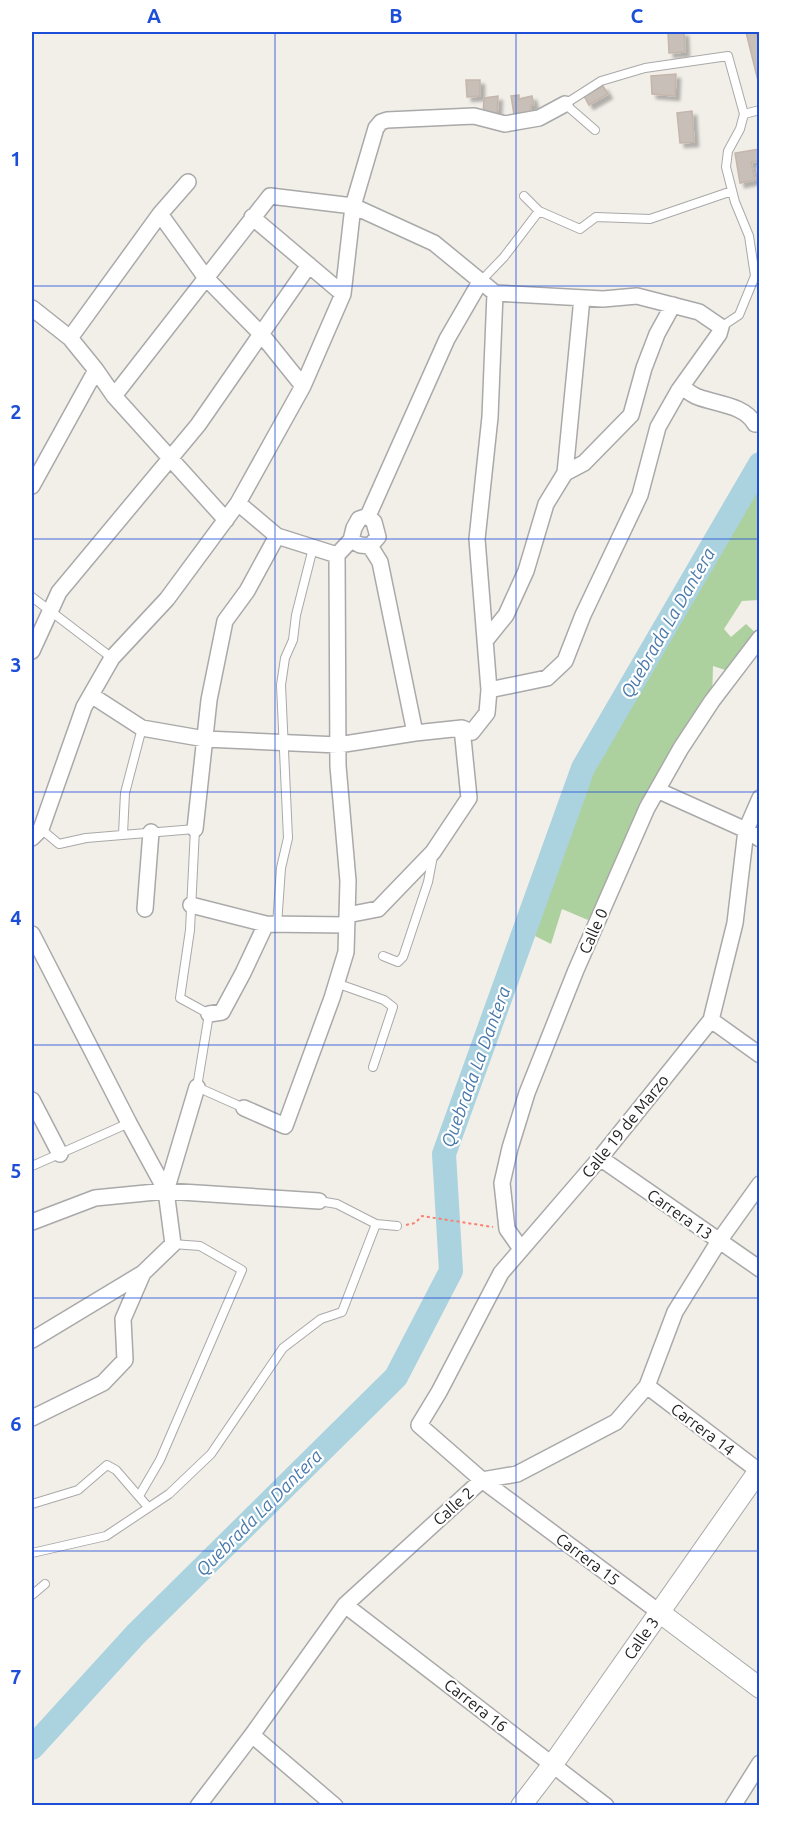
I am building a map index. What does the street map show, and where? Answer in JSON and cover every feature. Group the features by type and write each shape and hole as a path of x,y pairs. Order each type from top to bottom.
{"street":[{"path":"36,834 84,707 111,658 167,599 238,503 303,386 343,294 353,206 376,128 381,122 387,120 474,117 505,124 539,118 565,104"},
{"path":"70,338 160,214 188,182"},
{"path":"114,396 270,196 353,206 434,243 495,293 603,299 637,296 699,312 721,327 719,334 681,387 658,427 640,495 583,615 565,661 547,678 489,690"},
{"path":"160,214 206,278 262,335 303,386"},
{"path":"252,217 343,294"},
{"path":"32,651 59,592 198,425 309,265"},
{"path":"244,1108 285,1126 346,952 348,881 338,745 337,555 351,540 359,519 368,516 447,339 480,282"},
{"path":"91,695 142,728 205,739 338,745 462,728 472,732 487,713 489,690 477,539 490,417 495,293"},
{"path":"485,641 506,615 526,571 546,504 565,473 582,298"},
{"path":"565,473 584,463 631,415 644,368 657,334 673,305"},
{"path":"32,308 70,338 114,396 226,520"},
{"path":"32,486 96,370"},
{"path":"681,387 696,396 747,414 755,424"},
{"path":"238,503 277,536 337,555"},
{"path":"368,516 374,522 378,537 370,546"},
{"path":"195,829 209,700 225,621 247,591 277,536"},
{"path":"351,540 370,546 380,562 415,733"},
{"name":"Calle 0","path":"521,1249 507,1229 502,1183 527,1093 576,970 647,807 681,748 759,638"},
{"path":"191,905 271,924 347,920 378,909 434,852 470,798 462,728"},
{"path":"657,790 746,830 759,839"},
{"name":"Calle 19 de Marzo","path":"419,1425 439,1392 501,1273 600,1158 711,1020 735,924 746,830 759,798"},
{"path":"145,909 151,832"},
{"path":"209,1014 222,1012 271,924"},
{"path":"32,934 129,1124 166,1191 173,1244 142,1273 32,1340"},
{"path":"711,1020 759,1055"},
{"path":"166,1191 197,1087"},
{"path":"32,1100 60,1154"},
{"name":"Carrera 13","path":"600,1158 759,1269"},
{"name":"Calle 2","path":"198,1806 345,1605 482,1480 518,1474 616,1422 647,1386 675,1312 719,1241 759,1184"},
{"path":"33,1218 94,1198 166,1191 319,1201"},
{"path":"32,1418 104,1383 126,1360 123,1318 142,1273"},
{"name":"Carrera 14","path":"647,1386 759,1470"},
{"name":"Carrera 15","path":"419,1425 482,1480 759,1688"},
{"name":"Calle 3","path":"521,1806 553,1764 759,1470"},
{"name":"Carrera 16","path":"345,1605 606,1806"},
{"path":"252,1735 335,1806"},
{"path":"733,1806 759,1763"}],"lane":[{"path":"595,130 565,104 601,81 645,68 725,55 729,58 744,114 740,129 728,151 726,167 732,191 749,236 755,276 739,315 721,327"},
{"path":"744,114 759,110"},
{"path":"524,196 539,211 580,229 596,217 650,219 732,191"},
{"path":"480,282 504,257 539,211"},
{"path":"271,924 288,838 281,685 285,658 292,640 313,548"},
{"path":"32,597 111,658"},
{"path":"123,834 125,793 142,728"},
{"path":"36,834 59,844 86,838 195,829 190,930 180,998 209,1014 197,1087 244,1108"},
{"path":"383,956 398,962 403,957 428,882 434,852"},
{"path":"336,983 384,1000 393,1007 373,1067"},
{"path":"32,1167 129,1124"},
{"path":"319,1201 338,1204 376,1224 397,1226"},
{"path":"32,1553 106,1536 169,1494 212,1454 283,1348 321,1319 342,1312 376,1224"},
{"path":"139,1496 160,1460 242,1270 200,1246 173,1244"},
{"path":"32,1504 78,1490 107,1465 116,1470 148,1507"},
{"path":"32,1595 45,1584"}],"path":[{"path":"397,1226 416,1223 422,1216 507,1229"}],"green space":[{"path":"759,464 759,600 742,601 724,629 731,637 746,624 759,636 734,673 713,666 712,701 588,920 562,909 551,944 535,936 583,768"}],"building":[{"path":"668,32 684,32 685,52 669,53"},
{"path":"746,32 756,33 760,49 760,89"},
{"path":"676,74 675,96 652,94 651,76"},
{"path":"466,80 480,80 480,96 467,97"},
{"path":"603,86 608,94 589,105 584,96"},
{"path":"519,95 519,99 532,96 534,105 531,105 531,113 514,115 511,96"},
{"path":"498,96 497,117 483,115 484,98"},
{"path":"692,111 694,142 680,143 677,113"},
{"path":"760,149 760,161 751,162 755,180 740,183 735,153"}],"waterway":[{"name":"Quebrada La Dantera","path":"32,1748 136,1634 396,1377 451,1271 444,1154 583,768 760,464"}]}
